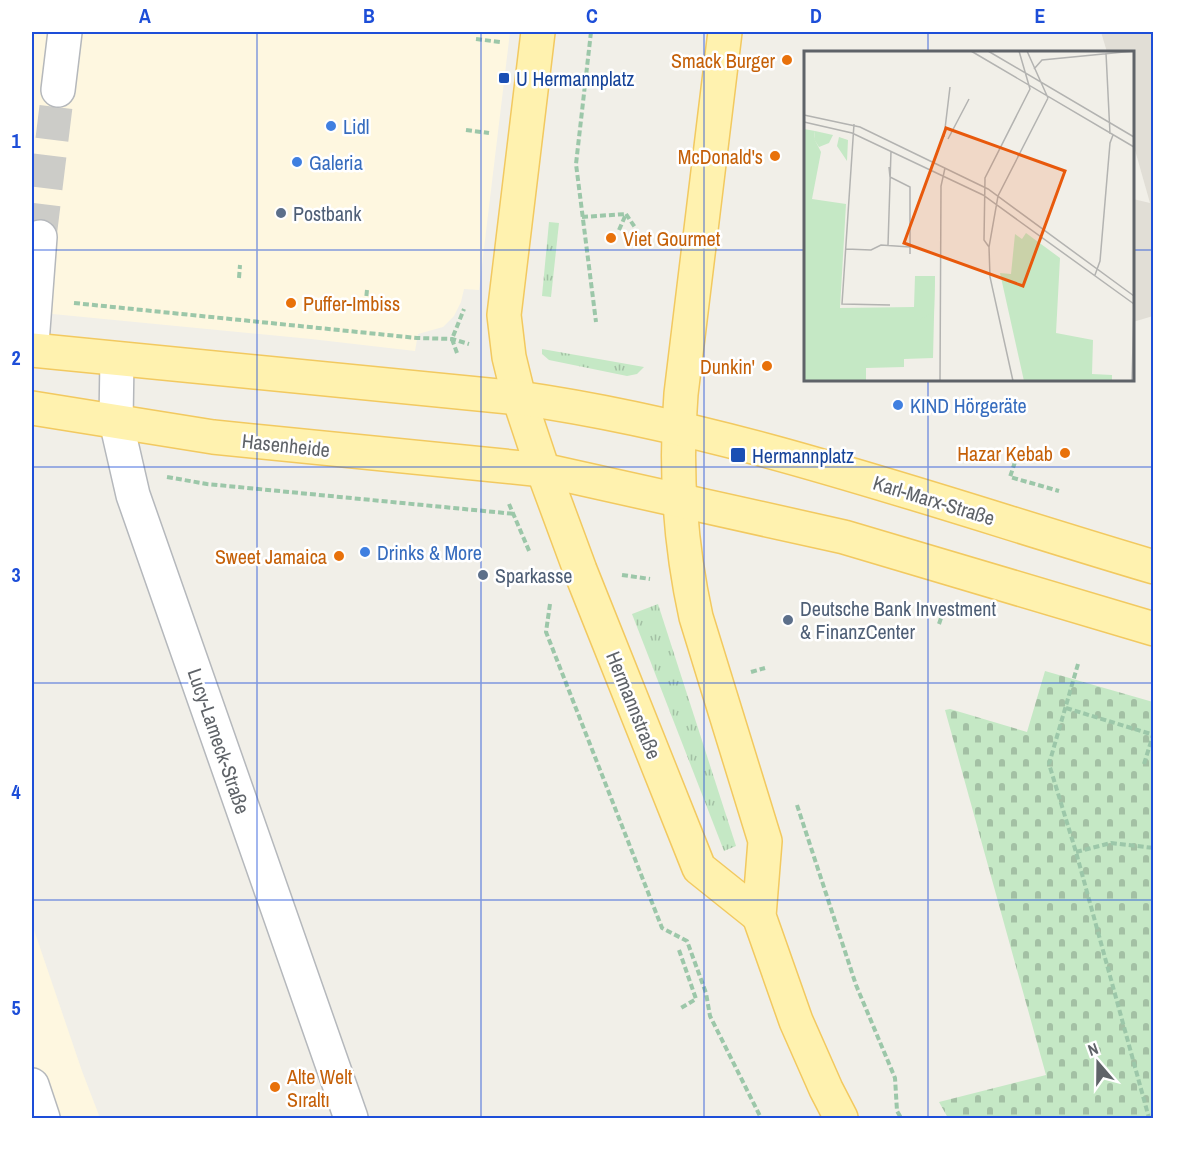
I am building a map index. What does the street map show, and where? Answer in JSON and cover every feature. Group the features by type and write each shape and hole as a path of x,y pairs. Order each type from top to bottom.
{"main road":[{"path":"538,32 504,315 509,357 519,398 543,470 844,537 1154,629"},
{"path":"725,32 678,429 679,499 688,584 696,617 765,841 759,916 796,1021 841,1119"},
{"path":"32,350 519,398 566,405 678,429"},
{"name":"Hasenheide","path":"32,408 213,437 543,470"},
{"name":"Karl-Marx-Straße","path":"678,429 773,452 1154,567"},
{"name":"Hermannstraße","path":"543,470 583,578 699,868 759,916"}],"street":[{"path":"58,90 64,42"},
{"path":"32,343 40,237"},
{"name":"Lucy-Lameck-Straße","path":"117,358 116,421 133,495 351,1119"},
{"path":"32,1085 43,1119"}],"path":[{"path":"591,32 576,165 596,322"},
{"path":"476,39 504,42"},
{"path":"466,130 493,133"},
{"path":"582,217 626,214"},
{"path":"626,214 636,229"},
{"path":"619,230 626,214"},
{"path":"239,278 240,265"},
{"path":"367,290 365,309 370,309"},
{"path":"78,304 452,339"},
{"path":"1015,462 1010,477 1059,491"},
{"path":"207,484 512,513"},
{"path":"612,574 653,579"},
{"path":"549,600 551,606 546,632 662,928 687,941 706,993 710,1016 761,1119"},
{"path":"939,624 945,606 954,608"},
{"path":"750,661 751,673 765,668"},
{"path":"1078,664 1049,764 1076,852 1149,1119"},
{"path":"1066,708 1153,735 1144,764"},
{"path":"796,803 855,985 895,1078 897,1111 901,1119"},
{"path":"1076,852 1111,843 1154,848"},
{"path":"679,950 696,999 681,1008"}],"shaded area":[{"path":"32,32 510,32 479,290 464,289 454,316 443,327 418,334 415,351 32,312"},
{"path":"1101,32 1153,32 1153,316 1134,322 1134,199 1150,203 1134,147 1134,51 1107,51"},
{"path":"32,924 82,1071 100,1118 32,1118"}],"green space":[{"path":"549,222 559,223 551,297 542,296"},
{"path":"542,349 644,367 637,374 627,376 549,360 542,354"},
{"path":"658,604 736,846 724,851 632,614"},
{"path":"1045,671 1153,702 1153,1118 948,1118 939,1102 1046,1075 945,710 950,709 1027,732"}],"tunnel":[{"path":"40,237 58,90"}],"place":[{"name":"Smack Burger","path":"787,60"},
{"name":"U Hermannplatz","path":"504,78"},
{"name":"Lidl","path":"331,126"},
{"name":"McDonald's","path":"775,156"},
{"name":"Galeria","path":"297,162"},
{"name":"Postbank","path":"281,213"},
{"name":"Viet Gourmet","path":"611,238"},
{"name":"Puffer-Imbiss","path":"291,303"},
{"name":"Dunkin'","path":"767,366"},
{"name":"KIND Hörgeräte","path":"898,405"},
{"name":"Hazar Kebab","path":"1065,453"},
{"name":"Hermannplatz","path":"738,455"},
{"name":"Drinks & More","path":"365,552"},
{"name":"Sweet Jamaica","path":"339,556"},
{"name":"Sparkasse","path":"483,575"},
{"name":"Deutsche Bank Investment & FinanzCenter","path":"788,620"},
{"name":"Alte Welt Sıraltı","path":"275,1087"}]}
